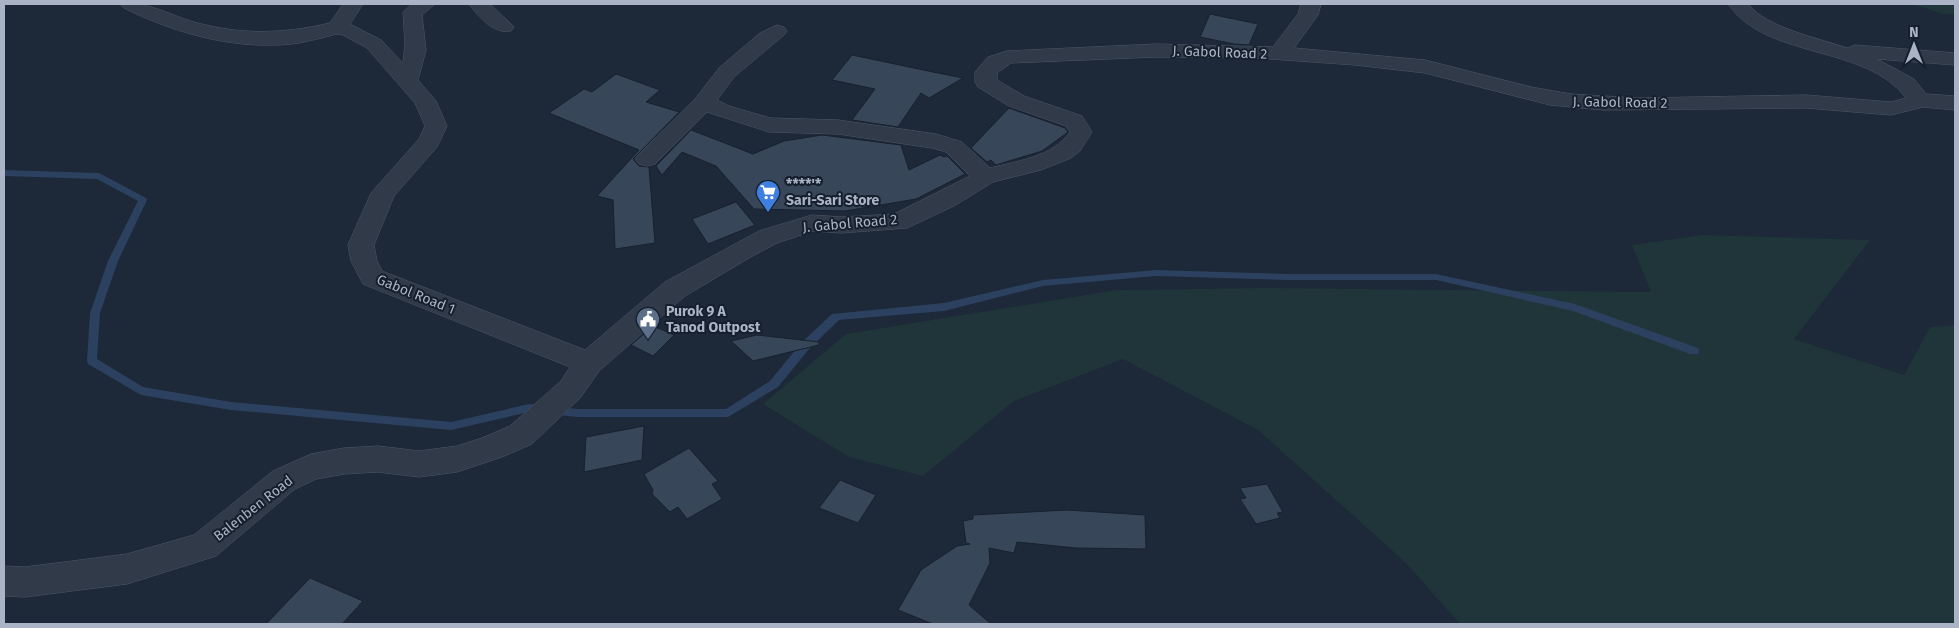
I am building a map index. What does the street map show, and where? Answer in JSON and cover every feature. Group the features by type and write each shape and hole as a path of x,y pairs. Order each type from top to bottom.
{"street":[{"path":"131,4 164,20 213,32 268,39 301,36 337,28 353,4"},
{"path":"408,80 415,64 416,54 410,20 413,12 425,4"},
{"path":"479,4 504,27"},
{"path":"1278,54 1308,15 1311,4"},
{"path":"1738,4 1745,16 1764,25 1805,41 1840,50 1955,58"},
{"name":"Gabol Road 1","path":"337,28 349,30 374,44 425,101 436,126 429,142 383,193 361,245 364,261 372,277 590,363"},
{"path":"647,159 705,102 714,86 726,74 776,31"},
{"path":"1840,50 1897,78 1916,90 1919,100 1955,103"},
{"name":"J. Gabol Road 2","path":"590,363 675,289 768,237 812,224 841,225 898,222 985,178 1049,160 1072,146 1081,132 1074,121 1018,102 995,90 986,82 986,72 996,62 1007,58 1043,54 1130,51 1278,54 1406,63 1455,72 1528,93 1571,101 1642,104 1811,101 1885,108 1910,107 1919,100"},
{"path":"705,102 721,111 769,125 838,126 936,141 954,147 985,178"},
{"name":"Balenben Road","path":"4,581 24,582 126,569 204,546 284,480 311,467 370,460 419,464 457,459 491,448 521,435 571,389 590,363"}],"green space":[{"path":"1912,4 1955,4 1955,14 1943,14"},
{"path":"1702,235 1870,240 1794,339 1904,375 1930,327 1955,325 1955,624 1460,624 1406,563 1258,430 1123,359 1014,401 923,476 849,457 763,404 846,334 1117,290 1265,288 1651,292 1632,245"}],"building":[{"path":"1210,14 1258,24 1249,45 1200,37"},
{"path":"852,55 963,78 929,98 921,93 898,127 852,120 875,89 832,80"},
{"path":"616,74 660,90 646,102 679,112 633,159 639,166 649,167 655,243 615,249 613,200 597,196 639,150 549,113 584,89 592,92"},
{"path":"1009,108 1065,128 1068,132 1042,151 996,165 991,160 987,162 971,148"},
{"path":"691,130 753,154 784,141 822,135 901,145 909,170 940,155 947,156 965,174 916,199 845,211 754,209 716,166 682,152 662,175 656,166"},
{"path":"736,202 755,225 708,244 692,219"},
{"path":"653,326 674,335 653,356 631,345"},
{"path":"757,335 819,342 819,345 753,361 731,341"},
{"path":"644,426 642,460 584,472 586,437"},
{"path":"689,448 718,481 712,484 722,499 687,519 678,507 670,512 652,494 653,490 644,474"},
{"path":"840,480 876,495 858,523 819,508"},
{"path":"1267,484 1283,512 1277,513 1280,518 1256,524 1240,499 1246,498 1240,488"},
{"path":"1067,510 1145,515 1146,549 1076,548 1017,542 1014,553 989,548 990,563 969,605 991,624 933,624 898,610 921,570 957,546 970,544 966,543 963,521 973,519 973,515"},
{"path":"310,578 363,601 342,624 266,624"}],"waterway":[{"path":"4,173 99,176 143,200 113,261 95,313 92,361 141,391 231,406 451,426 529,408 577,413 728,413 774,384 805,346 836,317 944,307 1043,283 1156,273 1288,277 1436,277 1575,308 1694,351"}],"place":[{"name":"****'* Sari-Sari Store","path":"768,213"},
{"name":"Purok 9 A Tanod Outpost","path":"648,340"}]}
